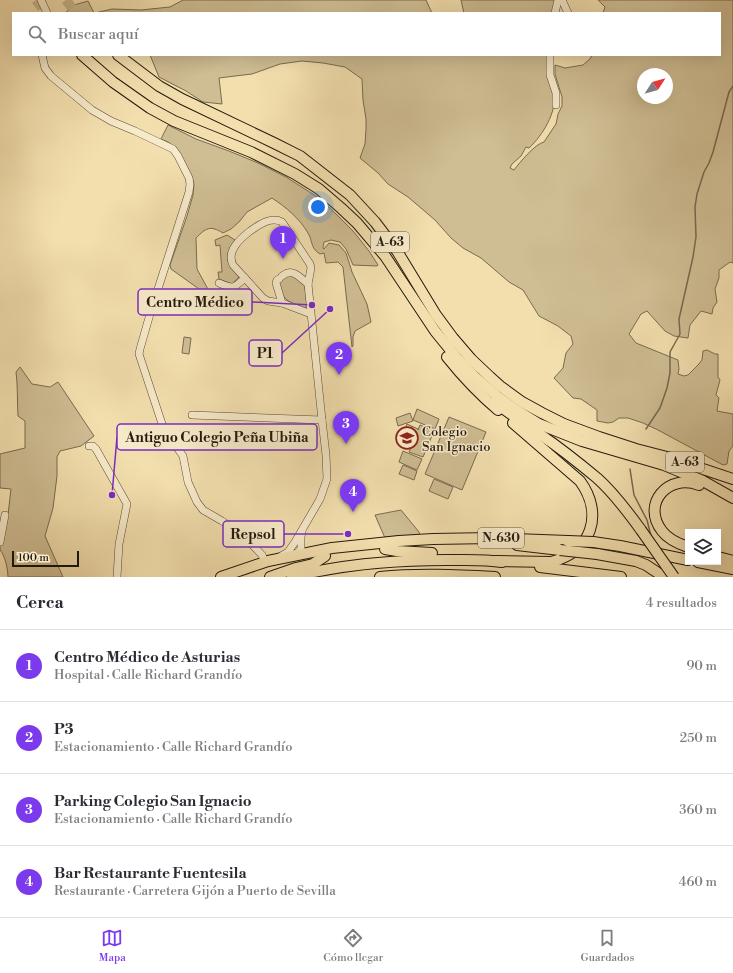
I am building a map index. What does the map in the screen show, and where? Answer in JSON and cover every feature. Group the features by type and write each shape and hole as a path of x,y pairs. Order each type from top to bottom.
{"highway":[{"name":"A-63","path":"83,56 113,82 150,108 174,121 251,152 295,174 319,190 357,223 385,256 434,331 452,353 475,377 497,396 518,411 539,424 582,441 664,465 703,481 733,498"},
{"name":"A-63","path":"119,56 159,86 182,99 300,156 350,195 375,222 397,251 436,315 453,338 471,359 500,386 522,402 564,424 599,438 667,457 733,479"},
{"path":"292,577 334,568 412,560 551,562 559,560 580,546 587,536 591,525 591,503 586,488 575,475 478,392 460,374 446,357 399,283 357,223"},
{"path":"446,357 474,384 506,411 581,465 598,480 628,512 674,577"},
{"path":"636,449 696,472 733,491"},
{"path":"685,546 667,537 659,527 656,517 656,506 660,495 664,490 680,482 693,482 733,502"},
{"name":"N-630","path":"221,577 296,554 332,548 433,539 492,538 593,542 685,559"},
{"name":"N-630","path":"433,539 597,554 636,561 646,565 664,577"},
{"path":"385,548 397,551 434,554 467,560"},
{"path":"270,577 313,564 325,556"},
{"path":"721,558 733,561"},
{"path":"496,561 621,577"},
{"path":"713,565 733,569"},
{"path":"380,577 425,575 495,577"}],"street":[{"path":"41,0 47,12"},
{"path":"555,12 558,0"},
{"path":"562,0 568,12"},
{"path":"42,56 45,68 51,76 92,110 111,122 142,134 173,149 189,178 189,192 150,314 139,354 167,439 183,456 188,482 197,502 203,510 222,520 242,534 262,555 266,562 285,554 295,542 320,499 327,479 326,455 308,284 311,268 310,264 285,224 279,220 262,223 237,242 231,255 233,265 263,298 268,301 282,303 311,314"},
{"path":"550,56 550,75 556,93 556,105"},
{"path":"282,303 276,283 277,280 288,272 292,272 308,284"},
{"path":"219,283 230,288 234,288 245,278"},
{"path":"192,415 322,420"},
{"path":"89,446 93,446 96,449 127,504 119,544 117,577"},
{"path":"0,542 5,514"},
{"path":"296,554 304,526"},
{"path":"295,542 296,554"}],"shaded area":[{"path":"183,0 426,0 432,12 99,12 112,9 141,10 170,7"},
{"path":"461,0 556,0 554,12 464,12"},
{"path":"598,0 733,0 733,263 730,262 719,270 719,278 715,289 717,302 713,308 712,314 701,311 690,325 688,338 674,336 665,331 647,311 641,314 629,334 636,343 678,360 678,374 684,376 688,375 702,360 703,351 707,350 718,354 718,377 720,380 716,395 719,398 717,411 733,414 733,446 729,451 727,464 723,465 643,423 628,418 619,418 608,423 597,421 597,410 581,399 573,398 554,378 563,368 566,353 573,344 571,336 558,326 539,316 523,290 509,282 481,258 463,248 451,238 435,220 408,197 388,184 378,173 360,158 365,144 366,129 362,79 345,67 302,61 280,64 252,74 219,78 222,104 203,102 159,77 150,56 548,56 555,93 555,101 551,116 539,137 529,148 526,147 521,156 512,164 510,168 514,170 532,150 540,143 544,142 556,124 558,114 562,106 562,97 555,74 555,65 565,68 583,65 592,56 721,56 721,12 603,12 605,7"},
{"path":"88,1 94,12 66,12 74,5"},
{"path":"168,125 196,139 258,163 286,177 319,198 353,231 369,251 378,265 377,266 353,265 346,249 340,242 331,240 324,242 323,248 324,249 329,243 339,245 346,253 352,272 367,304 371,322 355,331 352,347 343,267 338,262 326,263 324,253 320,254 317,252 312,244 310,236 297,218 272,198 247,212 231,229 223,233 211,228 196,238 197,269 209,291 206,294 171,269 170,265 187,216 193,195 194,184 191,175 175,147 161,139"},
{"path":"227,235 235,240 229,250 228,261 239,277 232,284 219,279 218,272 222,272 220,245 216,246 215,240"},
{"path":"287,275 292,275 304,284 307,305 305,308 290,302 283,296 279,281"},
{"path":"184,337 191,338 189,354 182,353"},
{"path":"20,367 32,384 50,387 58,382 94,436 81,446 60,451 57,457 57,476 53,508 45,536 63,577 8,577 6,563 0,550 0,525 8,515 11,489 0,488 0,454 25,448 25,421 18,416 16,372"},
{"path":"417,409 439,419 435,429 413,420"},
{"path":"410,413 413,421 398,426 396,418"},
{"path":"449,417 486,432 462,490 425,474"},
{"path":"407,424 418,430 420,425 434,431 423,457 409,452 411,447 399,443"},
{"path":"403,451 422,459 417,470 399,462"},
{"path":"403,465 417,471 414,480 399,474"},
{"path":"434,479 453,487 448,499 429,491"},
{"path":"401,510 419,532 420,536 385,538 375,515"}],"waterway":[{"path":"646,429 660,408 667,388 670,373 670,352 680,334 679,319 693,257 696,237 695,207 697,194 704,172 713,152 729,92 733,86"},
{"path":"630,469 634,495 647,520 651,536"}],"tunnel":[{"path":"36,0 45,12"},
{"path":"66,0 75,12"}],"place":[{"name":"Centro Médico de Asturias","path":"283,259"},
{"name":"Centro Médico","path":"312,305"},
{"name":"P1","path":"330,309"},
{"name":"P3","path":"339,375"},
{"name":"Colegio San Ignacio","path":"407,438"},
{"name":"Parking Colegio San Ignacio","path":"346,444"},
{"name":"Antiguo Colegio Peña Ubiña","path":"112,495"},
{"name":"Bar Restaurante Fuentesila","path":"353,512"},
{"name":"Repsol","path":"348,534"}]}
